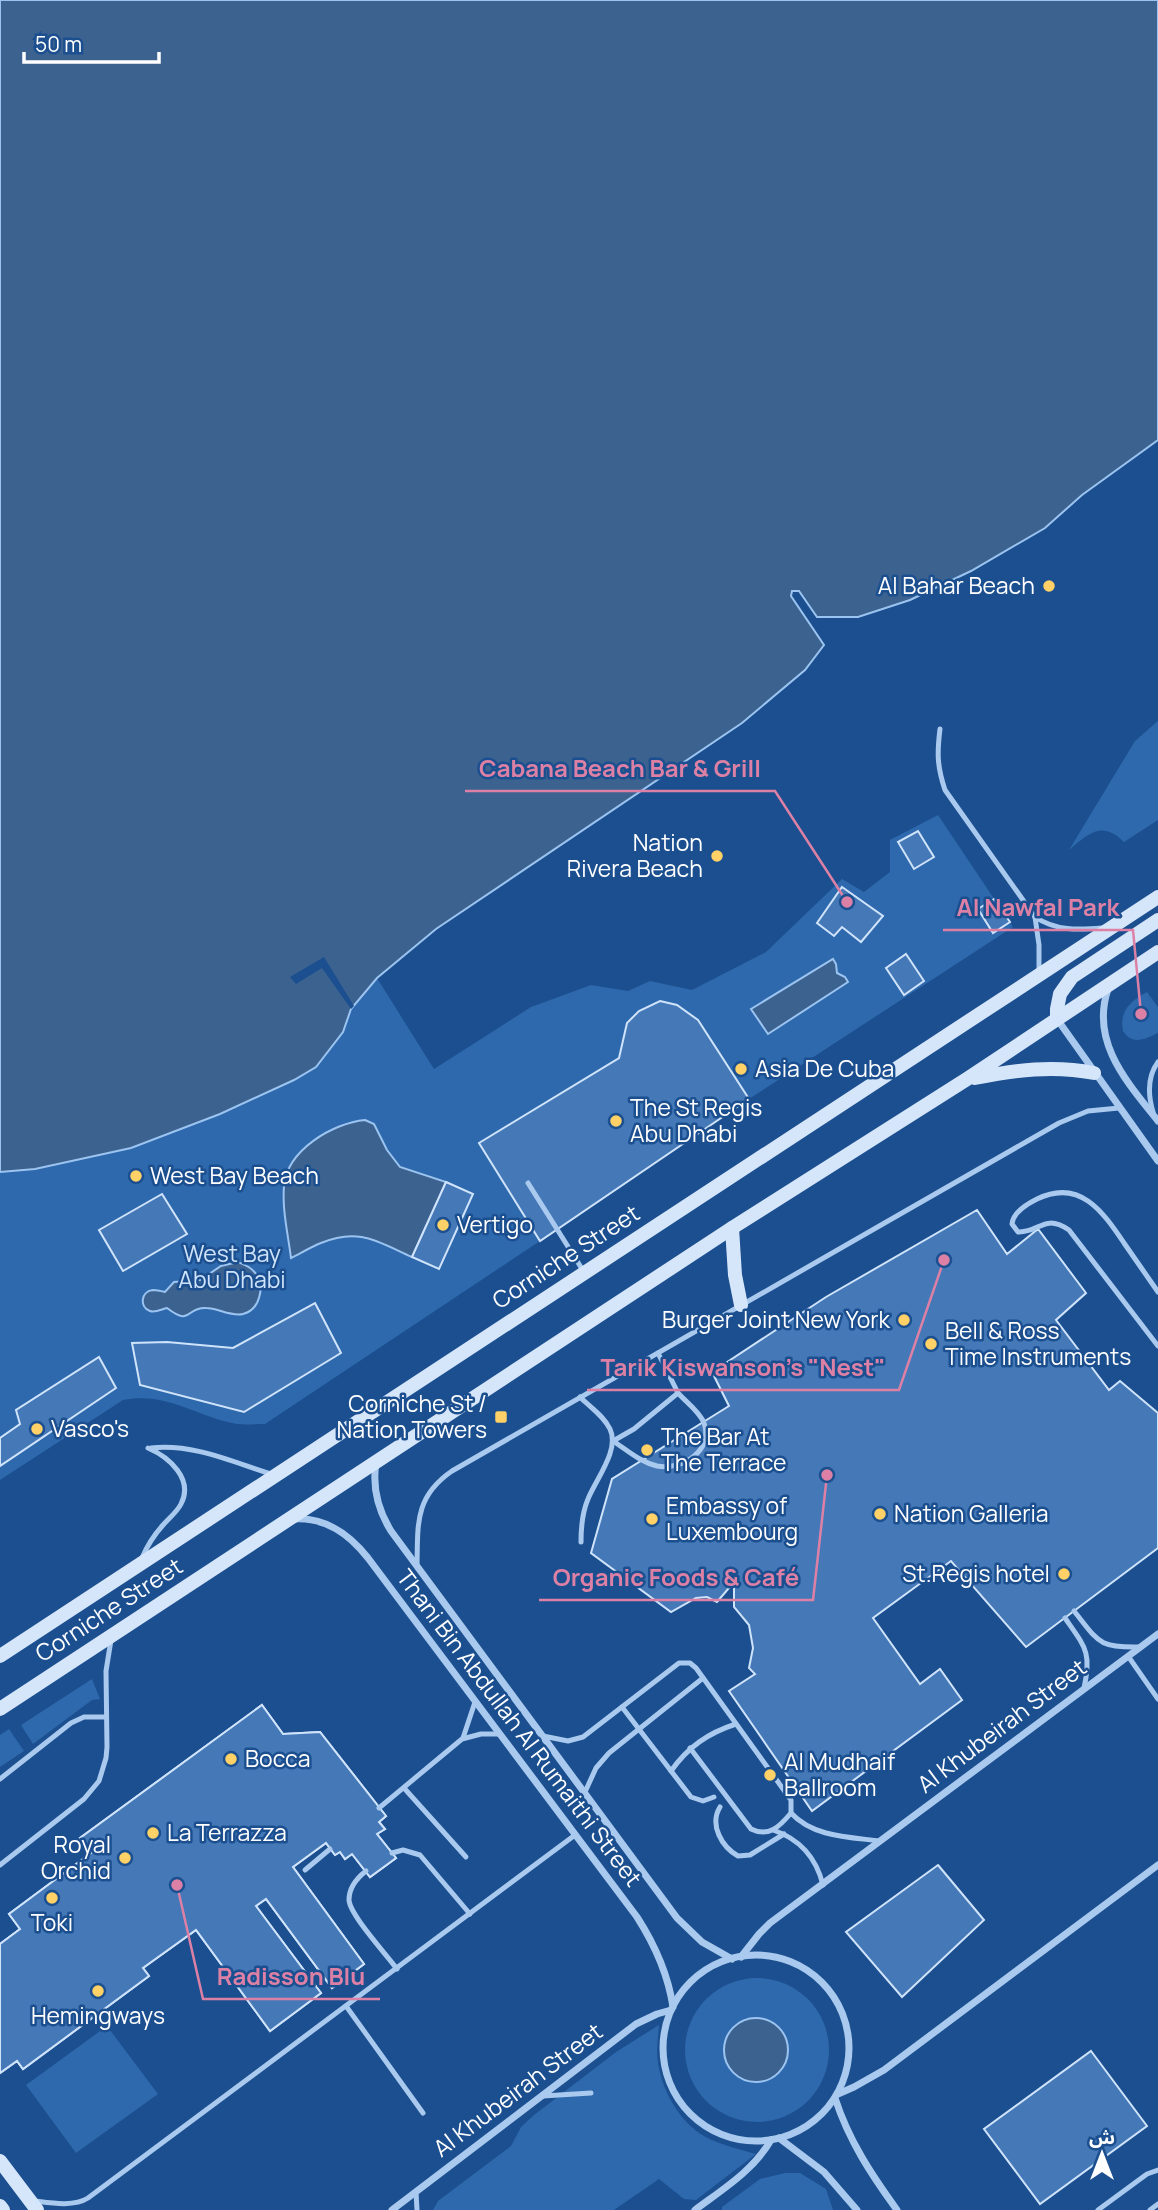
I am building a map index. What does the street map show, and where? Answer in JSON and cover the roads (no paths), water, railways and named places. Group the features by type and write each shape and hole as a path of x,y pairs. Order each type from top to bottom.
{"main road":[{"name":"Corniche Street","path":"0,1656 1158,897"},
{"path":"1057,1019 1060,994 1072,977 1158,920"},
{"name":"Corniche Street","path":"0,1709 1158,952"},
{"path":"967,1079 1047,1067 1094,1073"},
{"path":"732,1228 735,1275 741,1305"},
{"path":"0,2161 33,2205"}],"street":[{"path":"1109,984 1103,1006 1105,1041 1119,1071 1156,1118"},
{"path":"1057,1019 1158,1161"},
{"name":"Thani Bin Abdullah Al Rumaithi Street","path":"376,1462 374,1483 379,1508 391,1531 677,1918 702,1942 732,1959"},
{"name":"Thani Bin Abdullah Al Rumaithi Street","path":"290,1519 321,1521 340,1530 356,1543 648,1934 664,1969 672,2009"},
{"name":"Al Khubeirah Street","path":"741,1957 770,1923 1158,1634"},
{"path":"897,2210 860,2157 850,2138 836,2096 848,2061 849,2044 847,2027 832,1995 808,1971 792,1963 758,1956 741,1957 717,1964 691,1982 672,2009 666,2026 664,2058 673,2090 693,2116 721,2134 737,2139 775,2139 811,2123 836,2096 884,2070 1158,1866"},
{"name":"Al Khubeirah Street","path":"392,2210 636,2024 672,2009"},
{"path":"775,2139 810,2160 858,2210"},
{"path":"695,2210 746,2172 775,2139"}],"lane":[{"path":"940,729 936,754 945,790 1035,917 1040,945 1038,975"},
{"path":"1035,917 1069,930 1112,927"},
{"path":"1156,1118 1149,1086 1151,1073 1158,1062"},
{"path":"417,1566 419,1517 424,1500 434,1484 452,1471 1059,1123 1088,1111 1119,1108"},
{"path":"528,1183 584,1272"},
{"path":"1158,1292 1106,1217 1090,1201 1069,1194 1048,1195 1022,1208 1012,1219 1018,1232 1049,1222 1069,1230 1158,1346"},
{"path":"613,1441 643,1461 657,1466 678,1464 695,1456 704,1446 707,1436 702,1418 678,1394 658,1353"},
{"path":"613,1441 634,1429 678,1394"},
{"path":"580,1397 604,1419 613,1441 601,1475 585,1506 581,1542"},
{"path":"140,1563 158,1531 182,1503 184,1490 182,1478 174,1465 148,1448 165,1446 197,1451 274,1475"},
{"path":"1074,1611 1097,1640 1105,1645 1140,1647"},
{"path":"1065,1618 1087,1651 1088,1666 1084,1688"},
{"path":"0,1866 84,1799 99,1780 106,1758 106,1671 112,1635"},
{"path":"1128,1656 1158,1699"},
{"path":"543,1736 560,1741 575,1740 590,1732 679,1663 693,1664 791,1800 791,1813 802,1824 818,1831 880,1841"},
{"path":"585,1792 601,1760 704,1678"},
{"path":"462,1739 475,1702"},
{"path":"622,1707 691,1797 704,1801 714,1797"},
{"path":"0,1779 71,1723 84,1717 106,1717"},
{"path":"671,1771 690,1748 712,1733 736,1724"},
{"path":"379,1808 462,1739 481,1734 499,1734"},
{"path":"690,1748 747,1825 762,1833 773,1830 791,1813"},
{"path":"404,1788 466,1857"},
{"path":"720,1807 715,1817 717,1829 723,1843 738,1856 750,1855 785,1834"},
{"path":"773,1830 785,1834 803,1846 820,1874 822,1885"},
{"path":"33,2205 82,2202 575,1835"},
{"path":"305,1870 330,1849"},
{"path":"392,1853 403,1850 420,1855 470,1914"},
{"path":"366,1871 352,1886 349,1894 351,1908 397,1969"},
{"path":"346,2006 423,2113"},
{"path":"543,2096 592,2093"},
{"path":"1098,2210 1147,2174 1158,2170"},
{"path":"416,2192 417,2210"},
{"path":"850,2200 851,2210"},
{"path":"80,2210 82,2202"},
{"path":"1150,2210 1158,2204"}],"place":[{"name":"Al Bahar Beach","path":"1049,586"},
{"name":"Nation Rivera Beach","path":"717,856"},
{"name":"Cabana Beach Bar & Grill","path":"847,902"},
{"name":"Al Nawfal Park","path":"1141,1014"},
{"name":"Asia De Cuba","path":"741,1069"},
{"name":"The St Regis Abu Dhabi","path":"616,1121"},
{"name":"West Bay Beach","path":"136,1176"},
{"name":"Vertigo","path":"443,1225"},
{"name":"Tarik Kiswanson's \"Nest\"","path":"944,1260"},
{"name":"Burger Joint New York","path":"904,1320"},
{"name":"Bell & Ross Time Instruments","path":"931,1344"},
{"name":"Corniche St / Nation Towers","path":"501,1417"},
{"name":"Vasco's","path":"37,1429"},
{"name":"The Bar At The Terrace","path":"647,1450"},
{"name":"Organic Foods & Café","path":"827,1475"},
{"name":"Nation Galleria","path":"880,1514"},
{"name":"Embassy of Luxembourg","path":"652,1519"},
{"name":"St.Regis hotel","path":"1064,1574"},
{"name":"Bocca","path":"231,1759"},
{"name":"Al Mudhaif Ballroom","path":"770,1775"},
{"name":"La Terrazza","path":"153,1833"},
{"name":"Royal Orchid","path":"125,1858"},
{"name":"Radisson Blu","path":"177,1885"},
{"name":"Toki","path":"52,1898"},
{"name":"Hemingways","path":"98,1991"}],"park label":[{"name":"West Bay Abu Dhabi","path":"232,1267"}]}
